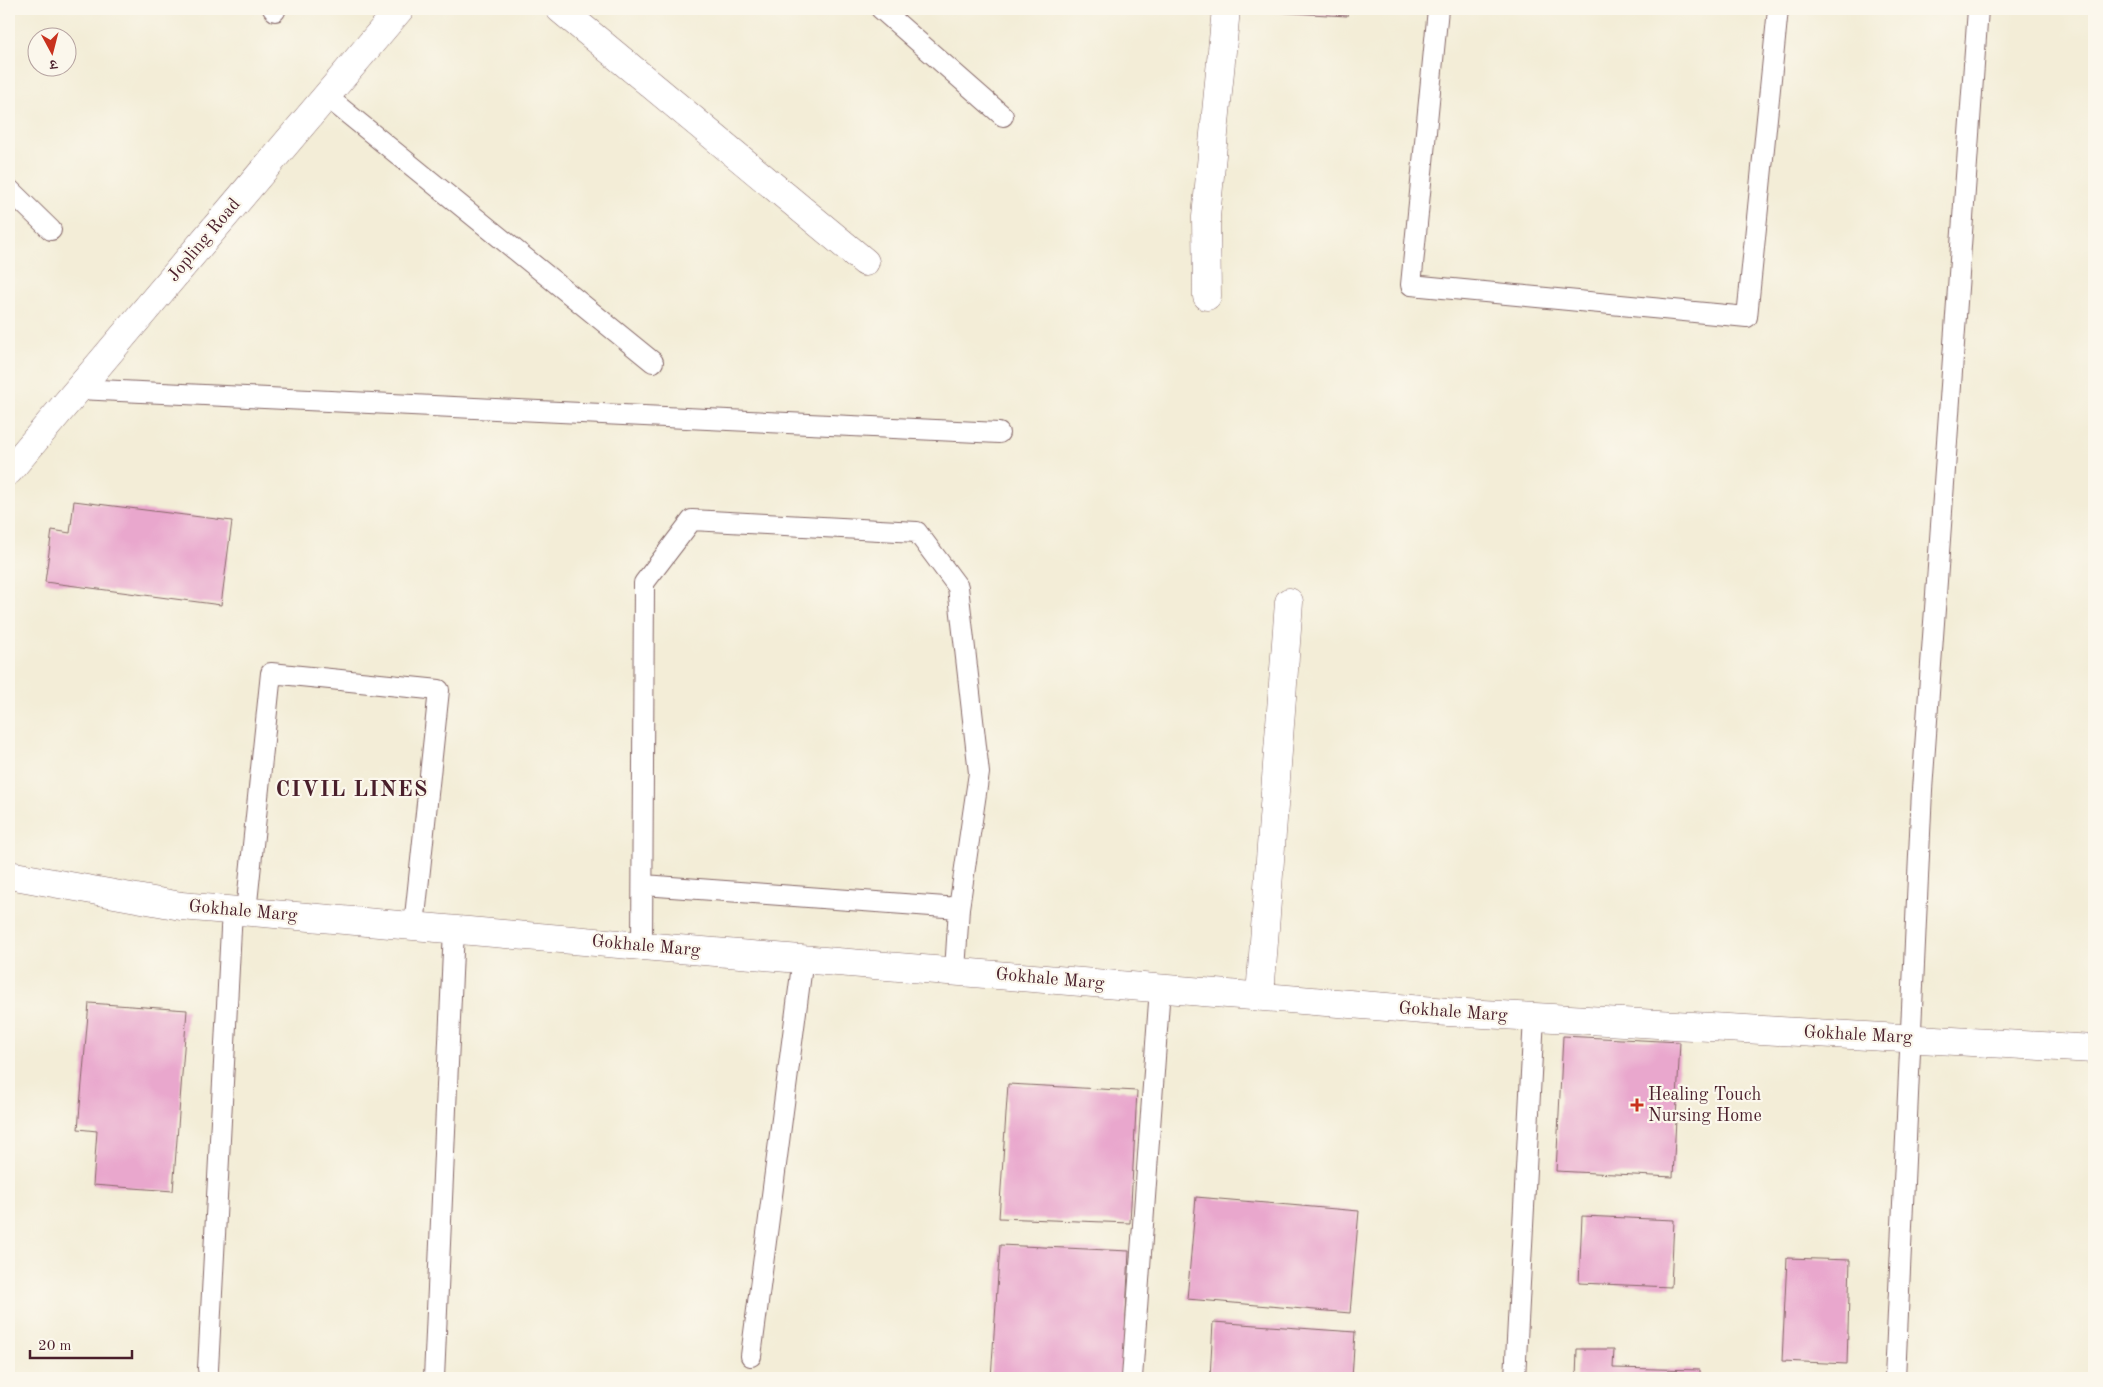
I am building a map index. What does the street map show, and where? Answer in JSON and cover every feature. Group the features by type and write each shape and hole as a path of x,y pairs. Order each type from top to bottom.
{"street":[{"name":"Jopling Road","path":"9,471 400,9"},
{"path":"560,9 865,262"},
{"path":"1208,296 1206,217 1226,9"},
{"path":"1260,996 1289,602"},
{"name":"Gokhale Marg","path":"9,875 181,906 642,946 1448,1012 2094,1049"}],"lane":[{"path":"881,9 1003,116"},
{"path":"1438,9 1411,285 1748,317 1778,9"},
{"path":"1895,1378 1922,790 1978,9"},
{"path":"326,96 653,362"},
{"path":"9,189 51,230"},
{"path":"78,389 999,433"},
{"path":"642,946 644,885 644,583 692,520 917,532 958,587 979,773 959,908 955,971"},
{"path":"208,1369 239,911 272,673 439,690 414,926"},
{"path":"644,885 959,908"},
{"path":"434,1378 454,929"},
{"path":"751,1356 803,958"},
{"path":"1132,1378 1160,988"},
{"path":"1515,1378 1534,1017"}],"building":[{"path":"1237,9 1348,9 1347,16"},
{"path":"74,501 232,521 221,605 45,582 52,530 70,533"},
{"path":"89,1003 187,1010 173,1191 93,1185 97,1131 78,1129"},
{"path":"1563,1036 1680,1042 1673,1177 1556,1171"},
{"path":"1008,1084 1137,1091 1130,1223 999,1218"},
{"path":"1196,1197 1359,1211 1350,1313 1187,1299"},
{"path":"1582,1216 1674,1220 1671,1287 1579,1283"},
{"path":"1000,1245 1129,1251 1123,1378 991,1378"},
{"path":"1787,1258 1850,1260 1847,1364 1782,1361"},
{"path":"1213,1322 1355,1332 1352,1378 1210,1378"},
{"path":"1577,1349 1614,1349 1613,1368 1700,1370 1700,1378 1576,1378"}],"place":[{"name":"Healing Touch Nursing Home","path":"1637,1105"}],"district":[{"name":"CIVIL LINES","path":"352,790"}]}
